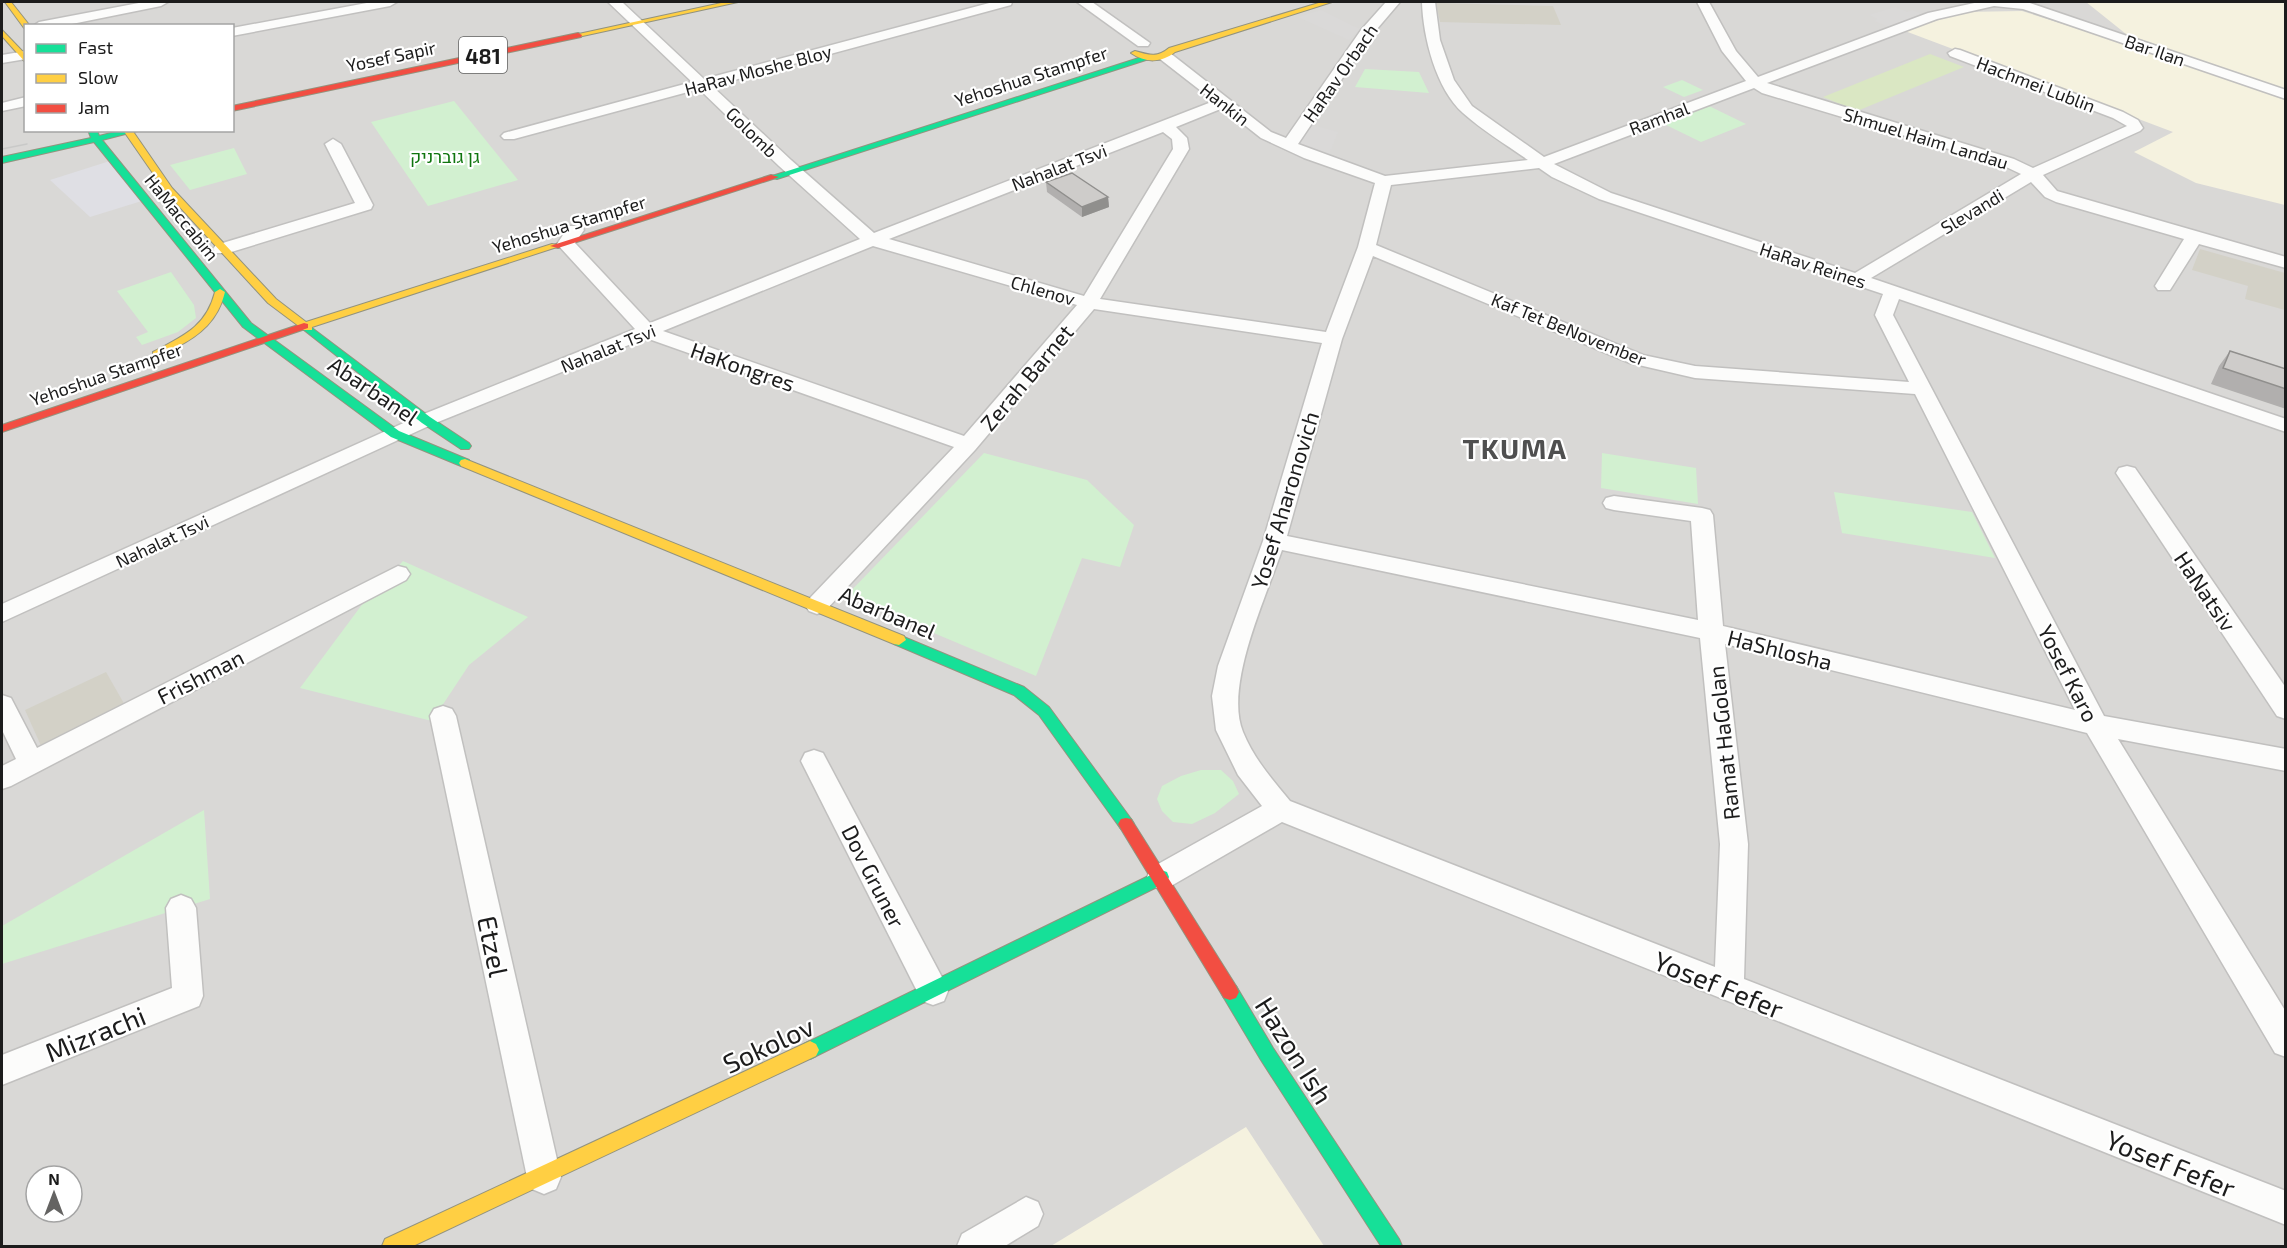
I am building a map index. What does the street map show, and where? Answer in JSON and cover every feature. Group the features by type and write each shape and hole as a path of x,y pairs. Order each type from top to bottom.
{"street":[{"path":"8,2 24,24"},
{"path":"49,24 161,2"},
{"path":"234,32 390,2"},
{"name":"Golomb","path":"615,2 791,167"},
{"name":"Yosef Sapir","path":"234,109 633,18 684,2"},
{"name":"Yosef Sapir","path":"234,96 633,18 734,2"},
{"name":"HaRav Moshe Bloy","path":"509,136 1006,2"},
{"name":"Hankin","path":"1084,2 1154,49 1266,135 1289,146"},
{"name":"Yehoshua Stampfer","path":"2,429 571,237 1297,2"},
{"name":"Yehoshua Stampfer","path":"1154,49 1328,2"},
{"name":"HaRav Orbach","path":"1289,146 1366,33 1393,2"},
{"name":"HaRav Reines","path":"1428,2 1433,40 1447,80 1467,109 1540,163 1605,196 1893,291 2286,426"},
{"name":"Shmuel Haim Landau","path":"1703,2 1730,52 1754,82 1776,94 2008,162 2033,174 2051,194 2062,199 2286,263"},
{"name":"Ramhal","path":"1289,146 1384,181 1540,163 1933,16 1980,4 2004,2 2025,5"},
{"name":"Bar Ilan","path":"2025,5 2286,95"},
{"path":"24,28 2,33 24,57"},
{"path":"1730,52 1762,70 1785,70"},
{"name":"Hachmei Lublin","path":"1955,53 2118,115"},
{"path":"2,59 24,57"},
{"path":"2,106 24,100"},
{"name":"Nahalat Tsvi","path":"2,614 426,420 648,333 872,240 1223,102"},
{"name":"Slevandi","path":"1857,279 2033,174 2135,129 2133,123 2118,115"},
{"name":"Zerah Barnet","path":"816,605 968,446 1089,303 1181,149 1182,142 1179,136 1163,126"},
{"path":"2,160 94,135 122,132"},
{"name":"HaMaccabim","path":"132,132 163,183 222,249 272,301 294,311"},
{"name":"HaMaccabim","path":"94,135 220,292 241,327"},
{"path":"222,249 364,205 333,144"},
{"name":"Chlenov","path":"791,167 872,240 1089,303 1333,339"},
{"name":"Yosef Aharonovich","path":"1280,809 1247,767 1229,730 1225,696 1230,666 1274,541 1333,339 1367,247 1384,181"},
{"path":"2164,286 2195,236"},
{"name":"Yehoshua Stampfer","path":"410,277 571,237"},
{"name":"HaKongres","path":"571,237 648,333 968,446"},
{"name":"Kaf Tet BeNovember","path":"1367,247 1637,359 1695,372 1922,389"},
{"name":"Yosef Karo","path":"1893,291 1884,315 2096,725 2286,1042"},
{"path":"156,354 191,335 209,321 215,312 220,292"},
{"path":"241,327 294,311"},
{"name":"Abarbanel","path":"294,311 304,326 426,420 521,484"},
{"name":"Abarbanel","path":"241,327 264,339 395,434 816,605 1020,691 1044,711 1120,814 1161,877"},
{"name":"Yehoshua Stampfer","path":"141,360 213,336"},
{"name":"HaNatsiv","path":"2127,473 2286,709"},
{"name":"Ramat HaGolan","path":"1614,503 1702,515 1711,632 1734,844 1729,987"},
{"name":"HaShlosha","path":"1274,541 1711,632 2096,725 2286,759"},
{"name":"Frishman","path":"2,778 398,574"},
{"path":"2,705 31,763"},
{"name":"Etzel","path":"443,716 544,1177"},
{"name":"Dov Gruner","path":"814,761 933,991"},
{"path":"1161,877 1280,809"},
{"name":"Yosef Fefer","path":"1280,809 2286,1208"},
{"name":"Sokolov","path":"392,1246 544,1177 933,991 1161,877"},
{"name":"Hazon Ish","path":"1161,877 1267,1054 1392,1246"},
{"name":"Mizrachi","path":"2,1071 188,996 181,908"},
{"path":"974,1246 1026,1214"}],"shaded area":[{"path":"2,2 2285,2 2285,1246 2,1246"},
{"path":"2086,2 2285,2 2285,90 2126,34"},
{"path":"1436,3 1553,6 1561,25 1440,22"},
{"path":"1895,7 1907,12 1912,10 1930,18 1894,29 1874,21 1877,19 1869,15"},
{"path":"1321,10 1361,29 1349,40 1298,17"},
{"path":"2022,11 2214,72 2285,98 2285,205 2196,183 2134,152 2173,132 1905,31 1963,12"},
{"path":"1309,124 1338,132 1328,157 1297,147"},
{"path":"113,160 145,200 90,217 50,180"},
{"path":"2200,249 2285,273 2285,310 2245,299 2248,286 2192,270"},
{"path":"106,672 126,707 42,748 25,710"},
{"path":"1246,1127 1324,1246 1051,1246"}],"green space":[{"path":"1930,54 1964,67 1857,111 1823,97"},
{"path":"1365,69 1419,72 1429,93 1355,87"},
{"path":"1682,80 1703,90 1684,97 1663,87"},
{"name":"גן גוברניק","path":"454,101 518,180 428,206 371,122"},
{"path":"1709,106 1746,124 1701,142 1664,124"},
{"path":"234,148 247,174 190,190 170,165"},
{"path":"171,272 194,305 196,318 178,332 142,345 136,337 148,332 117,291"},
{"path":"984,453 1087,480 1134,525 1120,567 1082,558 1036,676 846,596"},
{"path":"1602,453 1696,468 1698,504 1601,488"},
{"path":"1834,492 1972,512 1995,558 1842,533"},
{"path":"403,561 528,617 469,665 432,721 300,688 361,606"},
{"path":"1201,770 1221,770 1233,781 1239,794 1215,813 1192,824 1173,822 1162,811 1157,799 1162,786 1181,776"},
{"path":"204,810 210,899 2,964 2,926"}],"building":[{"path":"1072,173 1108,197 1082,207 1046,182"},
{"path":"2230,351 2286,369 2286,389 2223,368"}],"tram line":[{"path":"2,149 27,144"}],"traffic: fast":[{"path":"774,177 1148,58"},
{"path":"93,132 96,139 247,325 395,434 465,463"},
{"path":"2,160 128,132"},
{"path":"308,328 426,420 465,446"},
{"path":"899,640 1019,691 1044,711 1126,824"},
{"path":"810,1050 1161,877"},
{"path":"1230,992 1267,1054 1392,1246"}],"traffic: slow":[{"path":"8,2 25,24"},
{"path":"578,35 734,2"},
{"path":"1135,53 1145,57 1159,58 1172,50 1328,2"},
{"path":"2,32 24,59"},
{"path":"128,132 169,190 272,301 308,328"},
{"path":"304,326 555,246"},
{"path":"157,354 188,337 205,323 212,315 220,292"},
{"path":"465,463 899,640"},
{"path":"392,1246 810,1050"}],"traffic: jam":[{"path":"234,109 578,35"},
{"path":"555,246 774,177"},
{"path":"2,429 304,326"},
{"path":"1126,824 1230,992"}],"district":[{"name":"TKUMA","path":"1515,448"}]}
